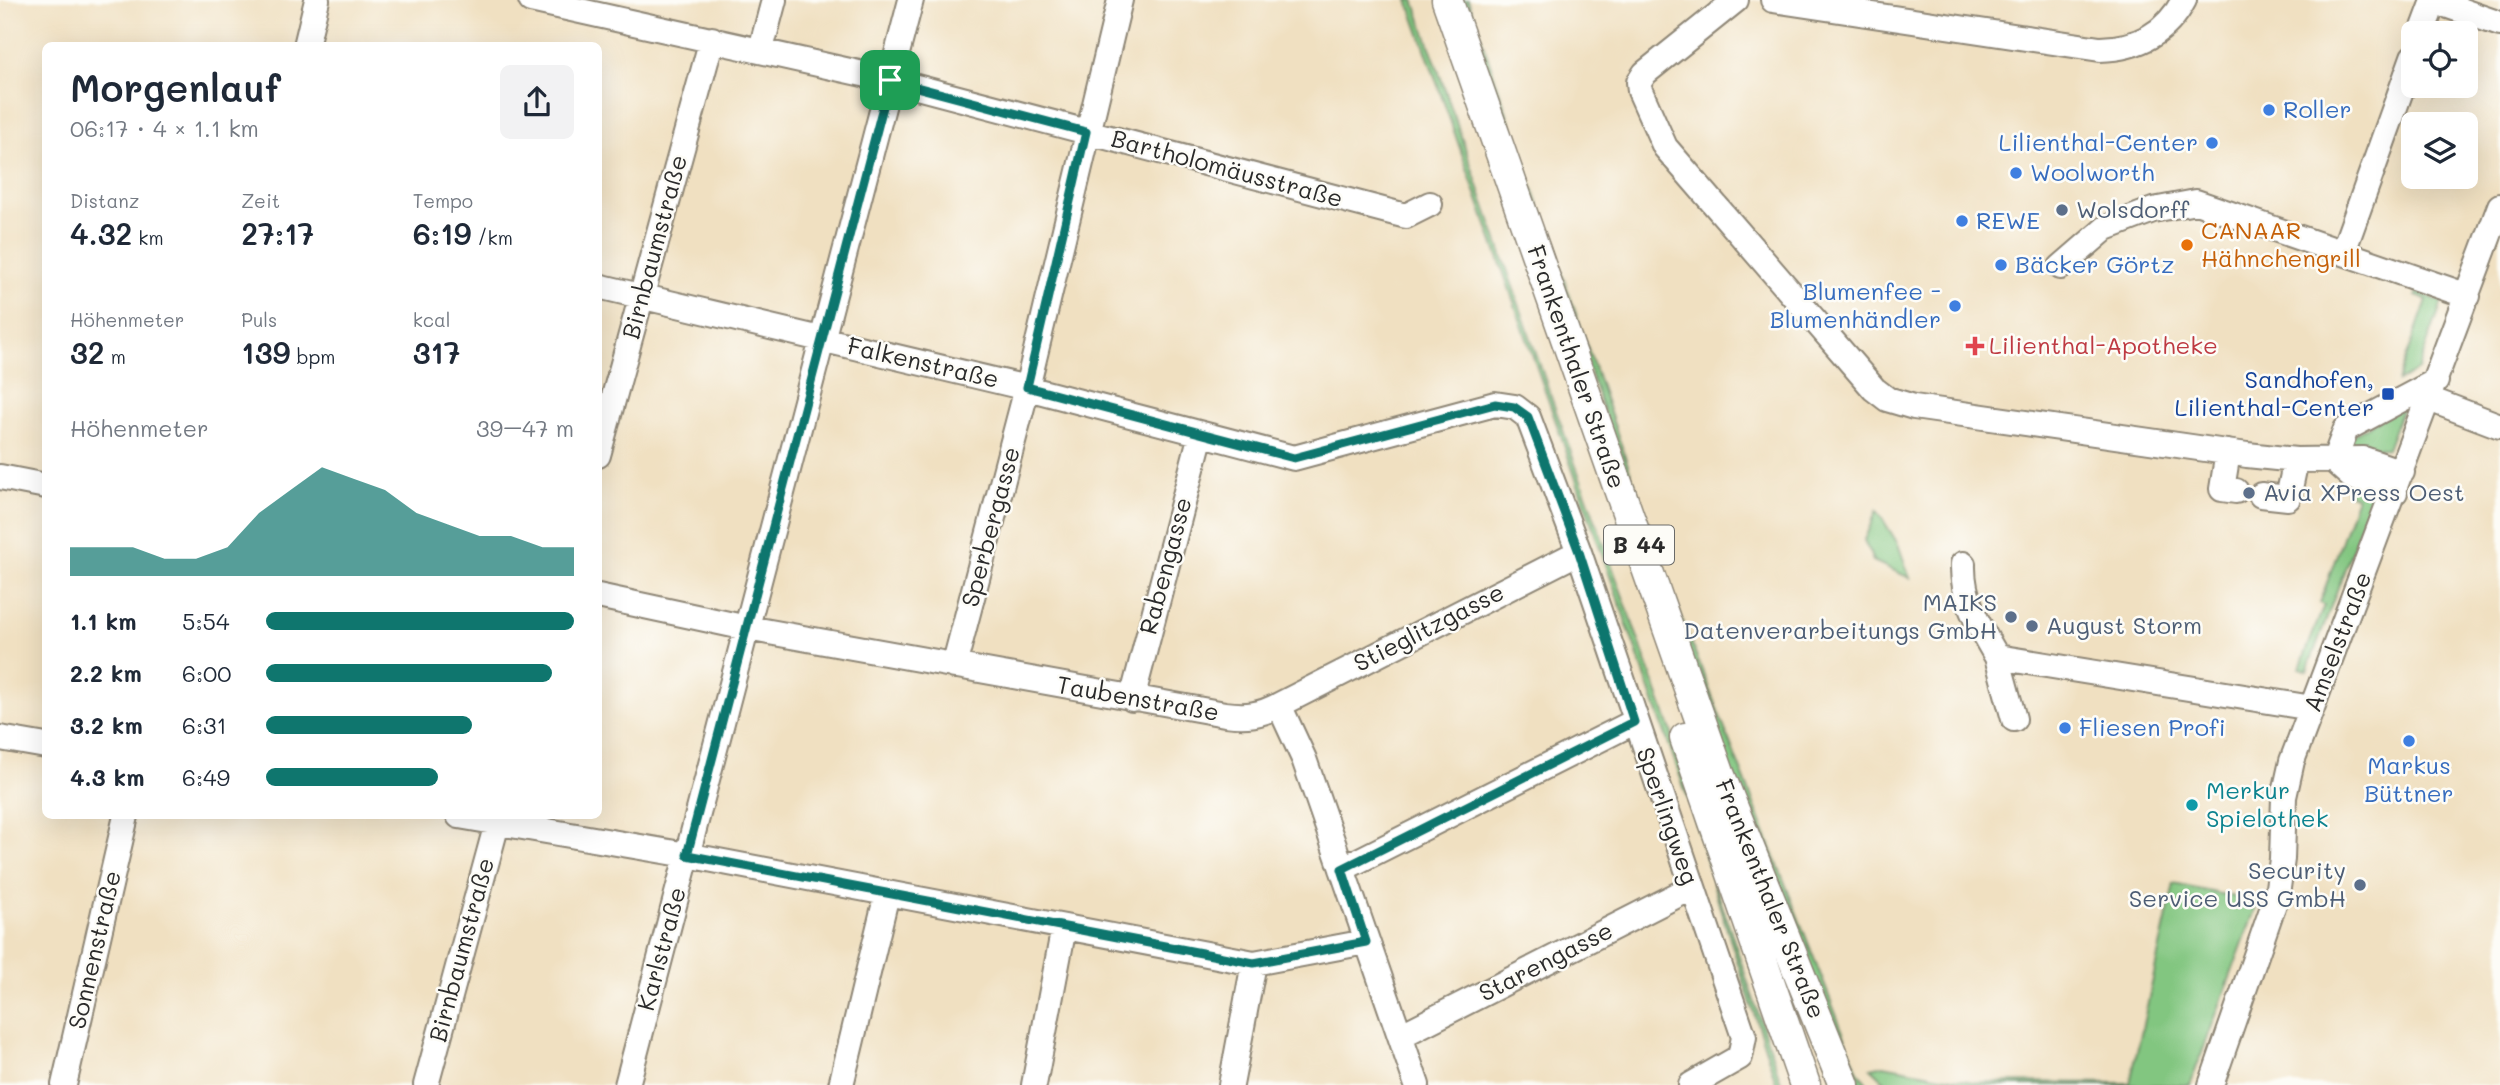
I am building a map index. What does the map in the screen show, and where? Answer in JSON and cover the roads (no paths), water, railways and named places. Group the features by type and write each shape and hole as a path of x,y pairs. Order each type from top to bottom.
{"main road":[{"name":"Frankenthaler Straße","path":"1426,0 1801,1081"},
{"name":"Frankenthaler Straße","path":"1447,0 1719,774 1844,1085"}],"street":[{"path":"307,42 317,0"},
{"path":"761,49 774,0"},
{"name":"Karlstraße","path":"627,1085 911,0"},
{"name":"Sperbergasse","path":"954,666 1027,387 1086,132 1120,0"},
{"path":"1736,0 1645,73 1639,82 1640,91 1665,147 1874,389 1899,405 2296,460 2364,459 2398,482"},
{"path":"1773,0 2100,49 2131,45 2162,31 2184,0"},
{"name":"Bartholomäusstraße","path":"541,1 890,80 1406,216 1430,204"},
{"path":"2426,21 2434,1 2500,24"},
{"name":"Birnbaumstraße","path":"602,441 712,39"},
{"path":"2343,252 2401,90"},
{"path":"2061,267 2106,228 2153,209 2185,201 2196,202 2468,296"},
{"name":"Amselstraße","path":"2211,1085 2277,895 2287,780 2500,206"},
{"name":"Falkenstraße","path":"602,287 1027,387 1294,458 1495,404 1514,407 1528,417"},
{"path":"2334,461 2346,429 2432,390 2500,426"},
{"name":"Sperlingweg","path":"1528,417 1579,552 1634,722 1744,1037 1740,1057 1691,1085"},
{"name":"Rabengasse","path":"1132,699 1201,434"},
{"path":"2228,452 2222,489 2236,491"},
{"path":"2261,495 2288,498 2296,460"},
{"path":"0,477 42,485"},
{"name":"Stieglitzgasse","path":"1279,705 1579,552"},
{"path":"1964,564 1962,585 1970,611 1997,657 2014,719"},
{"name":"Taubenstraße","path":"602,597 747,628 1132,699 1245,717 1263,714 1279,705"},
{"path":"1997,657 2312,708"},
{"path":"1279,705 1304,759 1417,1085"},
{"path":"1342,869 1634,722"},
{"path":"0,738 42,745"},
{"name":"Sonnenstraße","path":"64,1085 125,819"},
{"path":"498,819 1254,963 1366,942"},
{"name":"Birnbaumstraße","path":"426,1085 498,819"},
{"name":"Starengasse","path":"1400,1036 1692,888"},
{"path":"841,1085 887,894"},
{"path":"1034,1085 1064,927"},
{"path":"1231,1085 1254,963"}],"place":[{"name":"Roller","path":"2269,110"},
{"name":"Lilienthal-Center","path":"2212,143"},
{"name":"Woolworth","path":"2016,173"},
{"name":"Wolsdorff","path":"2062,210"},
{"name":"REWE","path":"1962,221"},
{"name":"CANAAR Hähnchengrill","path":"2187,245"},
{"name":"Bäcker Görtz","path":"2001,265"},
{"name":"Blumenfee - Blumenhändler","path":"1955,306"},
{"name":"Lilienthal-Apotheke","path":"1975,346"},
{"name":"Sandhofen, Lilienthal-Center","path":"2388,394"},
{"name":"Avia XPress Oest","path":"2249,493"},
{"name":"MAIKS Datenverarbeitungs GmbH","path":"2011,617"},
{"name":"August Storm","path":"2032,626"},
{"name":"Fliesen Profi","path":"2065,728"},
{"name":"Markus Büttner","path":"2409,741"},
{"name":"Merkur Spielothek","path":"2192,805"},
{"name":"Security Service USS GmbH","path":"2360,885"}]}
